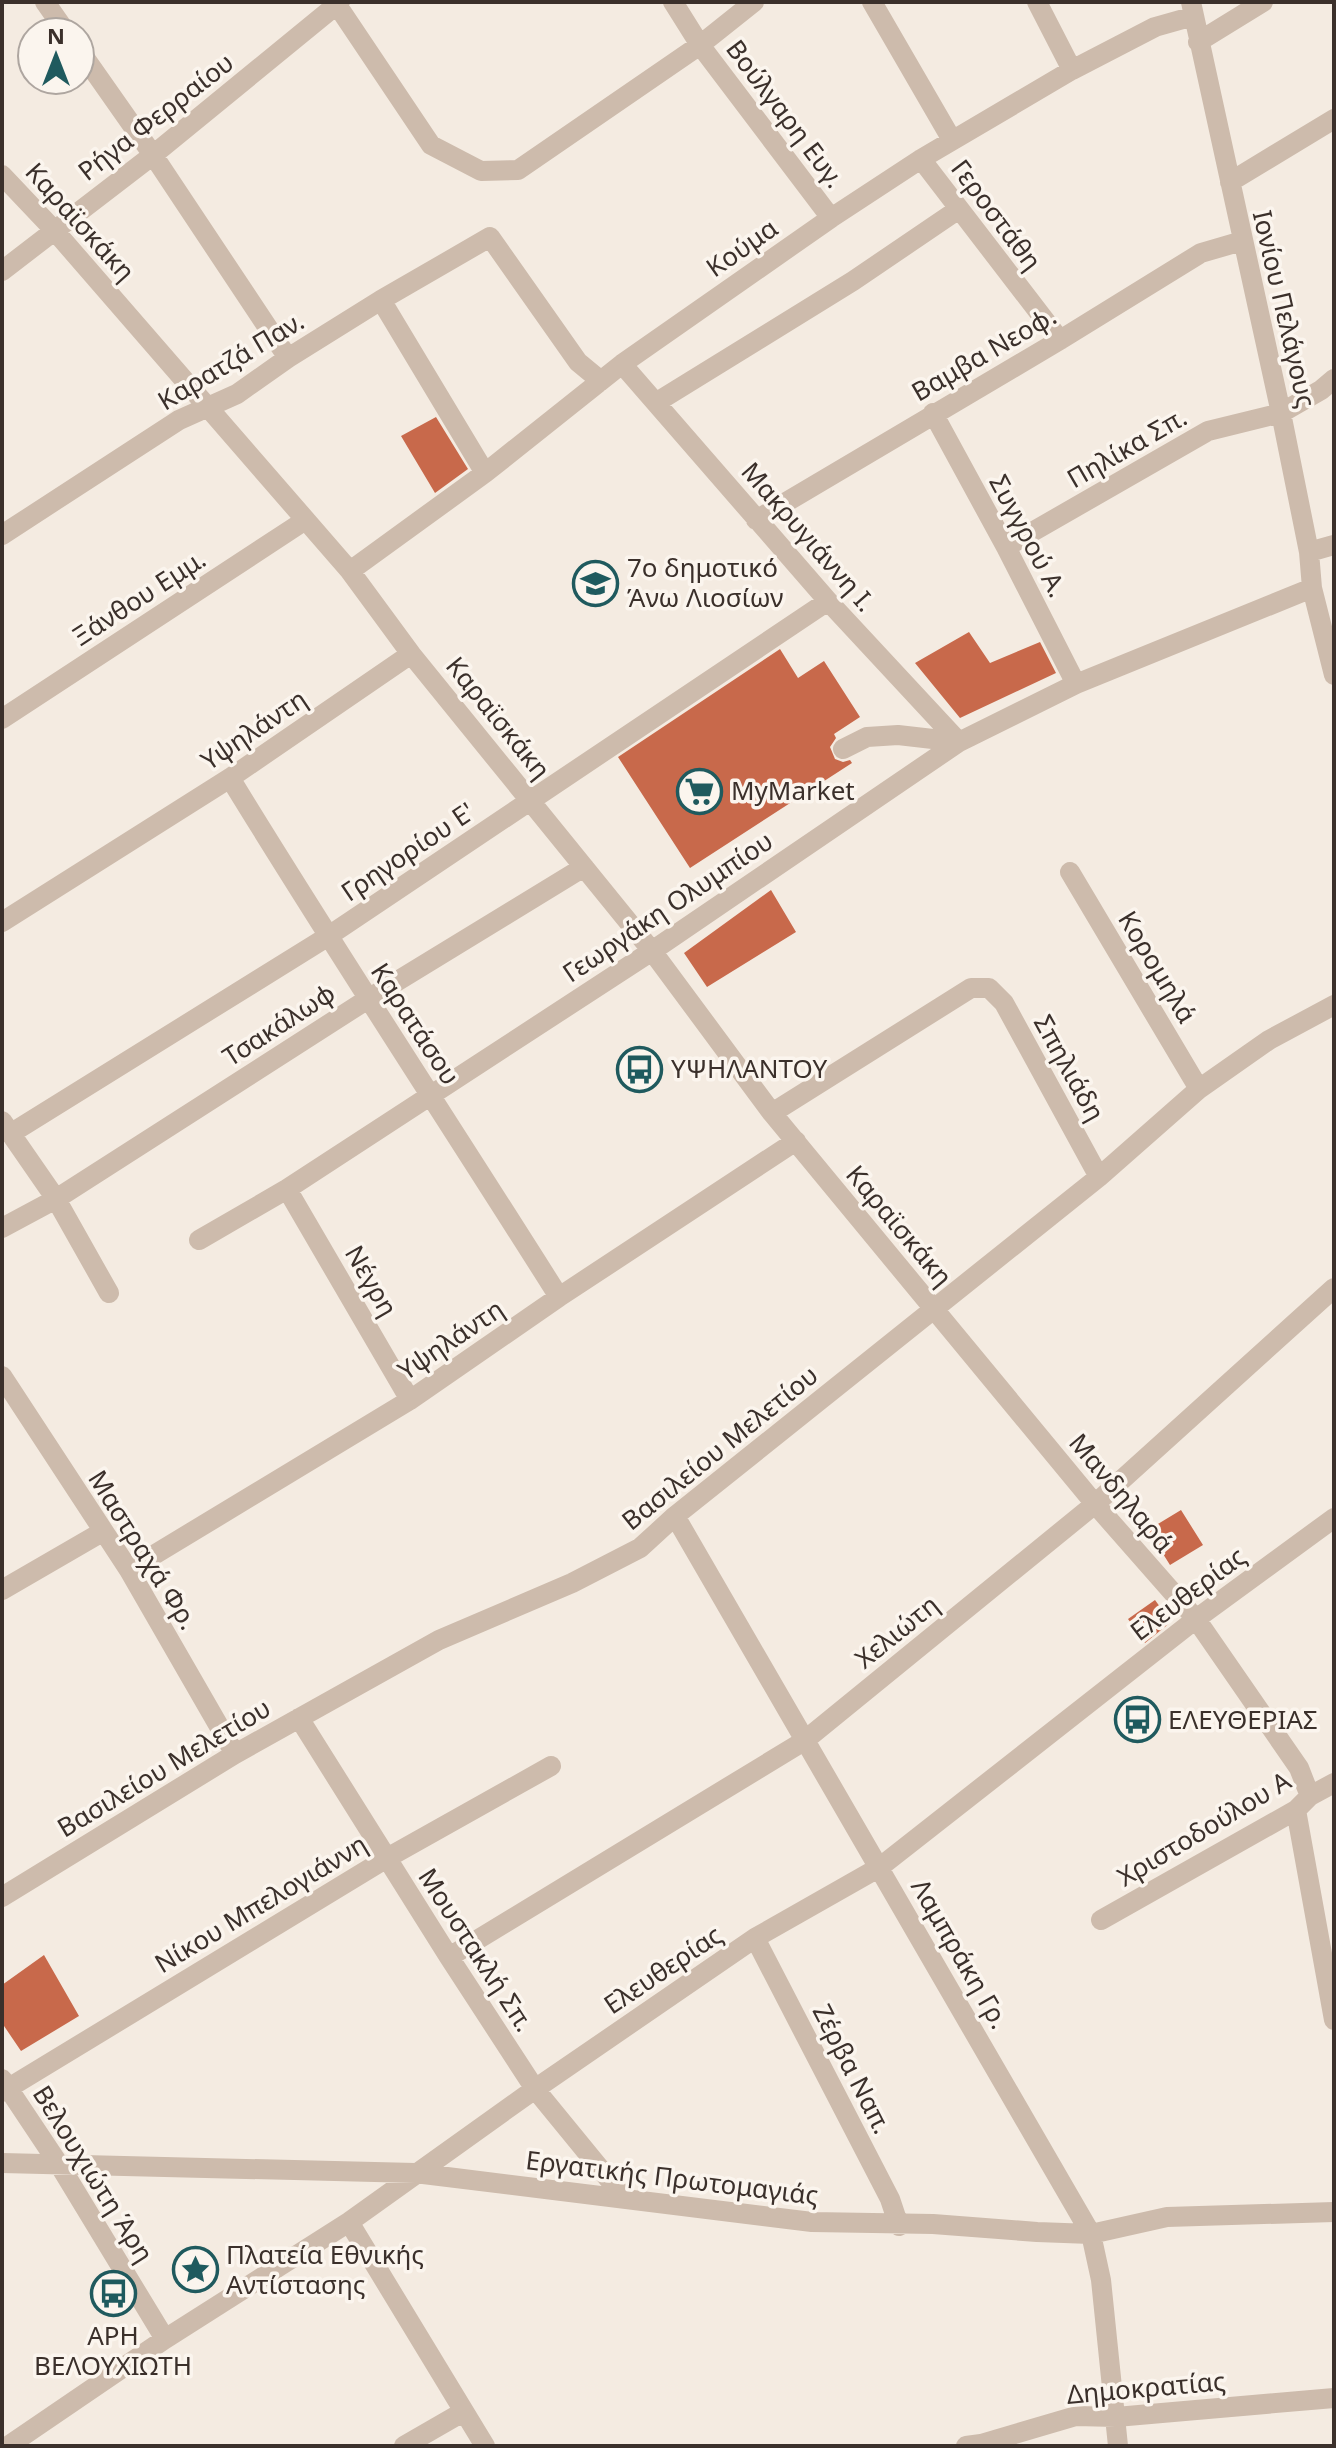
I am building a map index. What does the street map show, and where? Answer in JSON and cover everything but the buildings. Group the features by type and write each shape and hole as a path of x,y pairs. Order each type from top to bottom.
{"street":[{"name":"Βούλγαρη Ευγ.","path":"673,2 700,45 831,218"},
{"path":"337,3 431,145 481,171 518,170 700,45 754,2"},
{"path":"872,2 952,140"},
{"path":"1037,2 1072,70"},
{"path":"1198,42 1263,2"},
{"name":"Ρήγα Φερραίου","path":"2,271 153,155 337,3"},
{"name":"Κούμα","path":"350,571 485,473 622,364 831,218 921,159 1072,70 1192,9"},
{"name":"Ιονίου Πελάγους","path":"1192,9 1281,413 1309,552 1312,588 1334,675"},
{"path":"96,74 288,358"},
{"path":"1230,182 1334,119"},
{"name":"Γεροστάθη","path":"921,159 1060,340"},
{"name":"Καραϊσκάκη","path":"2,175 54,230 350,571 411,654 652,951 772,1113 935,1310"},
{"path":"657,402 853,281 959,209"},
{"name":"Καρατζά Παν.","path":"2,535 179,420 237,394 381,300 490,237 578,362 601,381"},
{"name":"Βαμβα Νεοφ.","path":"756,520 1201,253 1242,241"},
{"path":"381,300 485,473"},
{"name":"Μακρυγιάννη Ι.","path":"622,364 828,601 959,742"},
{"name":"Πηλίκα Σπ.","path":"1006,547 1208,431 1281,413 1334,379"},
{"name":"Συγγρού Α.","path":"933,413 1076,684"},
{"name":"Ξάνθου Εμμ.","path":"2,719 304,521"},
{"path":"1309,552 1334,545"},
{"name":"Γεωργάκη Ολυμπίου","path":"199,1240 287,1189 652,951 959,742 1076,684 1312,588"},
{"name":"Γρηγορίου Ε'","path":"6,1127 327,937 828,601"},
{"name":"Υψηλάντη","path":"2,922 230,778 411,654"},
{"path":"843,749 867,737 898,735 959,742"},
{"name":"Καρατάσου","path":"230,778 327,937 559,1297"},
{"name":"Τσακάλωφ","path":"2,1228 56,1199 368,999 584,867"},
{"name":"Κορομηλά","path":"1070,872 1199,1089"},
{"name":"Σπηλιάδη","path":"772,1113 971,988 989,988 1004,1003 1099,1177"},
{"name":"Βασιλείου Μελετίου","path":"2,1897 235,1754 439,1640 572,1583 640,1548 675,1516 1099,1177 1199,1089 1269,1040 1334,1005"},
{"path":"6,1127 56,1199 109,1293"},
{"name":"Υψηλάντη","path":"129,1570 410,1400 559,1297 796,1141"},
{"name":"Νέγρη","path":"287,1189 410,1400"},
{"name":"Χελιώτη","path":"449,1957 804,1741 1095,1504 1334,1288"},
{"name":"Μανδηλαρά","path":"935,1310 1095,1504 1196,1619 1299,1768 1328,1949 1334,2020"},
{"name":"Μαστραχά Φρ.","path":"2,1376 129,1570 235,1754"},
{"name":"Λαμπράκη Γρ.","path":"675,1516 1091,2234 1101,2280 1118,2446"},
{"name":"Ελευθερίας","path":"8,2446 165,2339 349,2222 755,1938 880,1867 1196,1619 1334,1518"},
{"path":"2,1590 102,1532"},
{"name":"Μουστακλή Σπ.","path":"299,1718 535,2089 625,2199"},
{"name":"Νίκου Μπελογιάννη","path":"4,2087 387,1858 551,1766"},
{"name":"Χριστοδούλου Α","path":"1101,1920 1334,1783"},
{"name":"Ζέρβα Ναπ.","path":"755,1938 890,2199 899,2226"},
{"name":"Βελουχιώτη Άρη","path":"4,2087 60,2166 165,2339"},
{"name":"Εργατικής Πρωτομαγιάς","path":"2,2163 415,2173 812,2222 899,2226 933,2224 1091,2234 1167,2217 1334,2212"},
{"path":"349,2222 485,2446"},
{"name":"Δημοκρατίας","path":"966,2446 1076,2416 1116,2417 1334,2398"},
{"path":"404,2446 463,2412"}],"place":[{"name":"7ο δημοτικό Άνω Λιοσίων","path":"596,583"},
{"name":"MyMarket","path":"700,791"},
{"name":"ΥΨΗΛΑΝΤΟΥ","path":"640,1069"},
{"name":"ΕΛΕΥΘΕΡΙΑΣ","path":"1137,1720"},
{"name":"Πλατεία Εθνικής Αντίστασης","path":"195,2270"},
{"name":"ΑΡΗ ΒΕΛΟΥΧΙΩΤΗ","path":"113,2293"}]}
